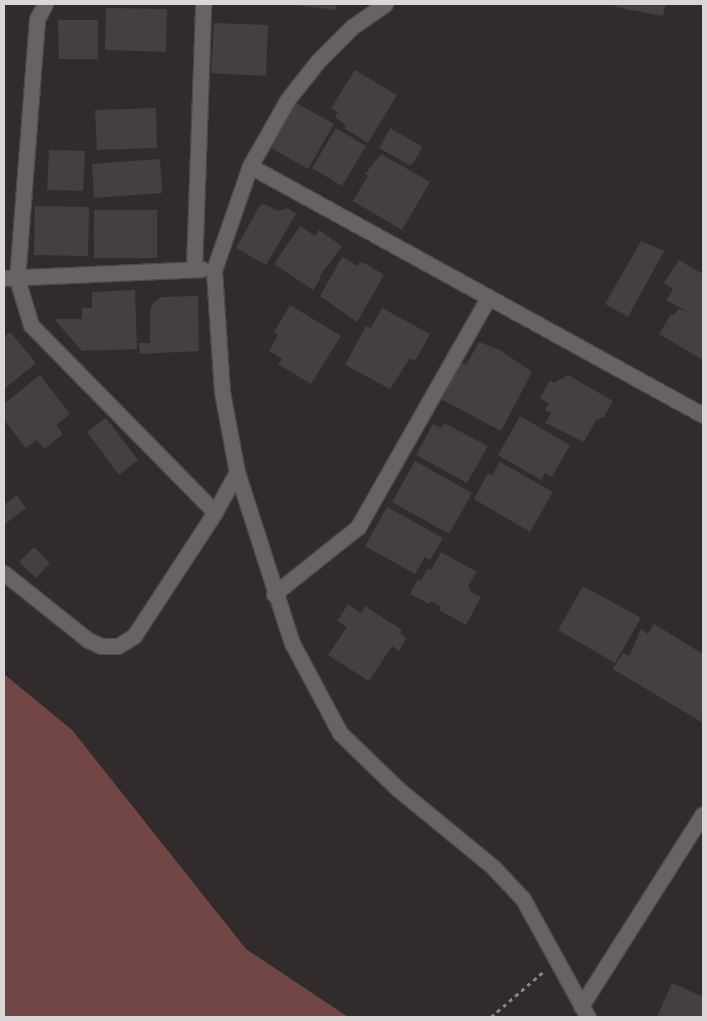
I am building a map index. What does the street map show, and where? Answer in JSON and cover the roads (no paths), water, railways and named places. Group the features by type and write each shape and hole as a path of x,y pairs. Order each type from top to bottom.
{"street":[{"path":"45,4 36,19 10,278 31,325 215,512"},
{"path":"194,268 203,4"},
{"path":"385,4 352,27 318,61 288,98 250,166 214,270 222,392 237,472 274,594 292,643 340,733 398,789 499,873 523,899 585,1012"},
{"path":"250,166 703,415"},
{"path":"10,278 194,268 214,270"},
{"path":"274,594 358,527 488,298"},
{"path":"4,573 88,640 102,646 118,646 134,636 215,512 237,472"},
{"path":"585,1012 703,814"}]}
